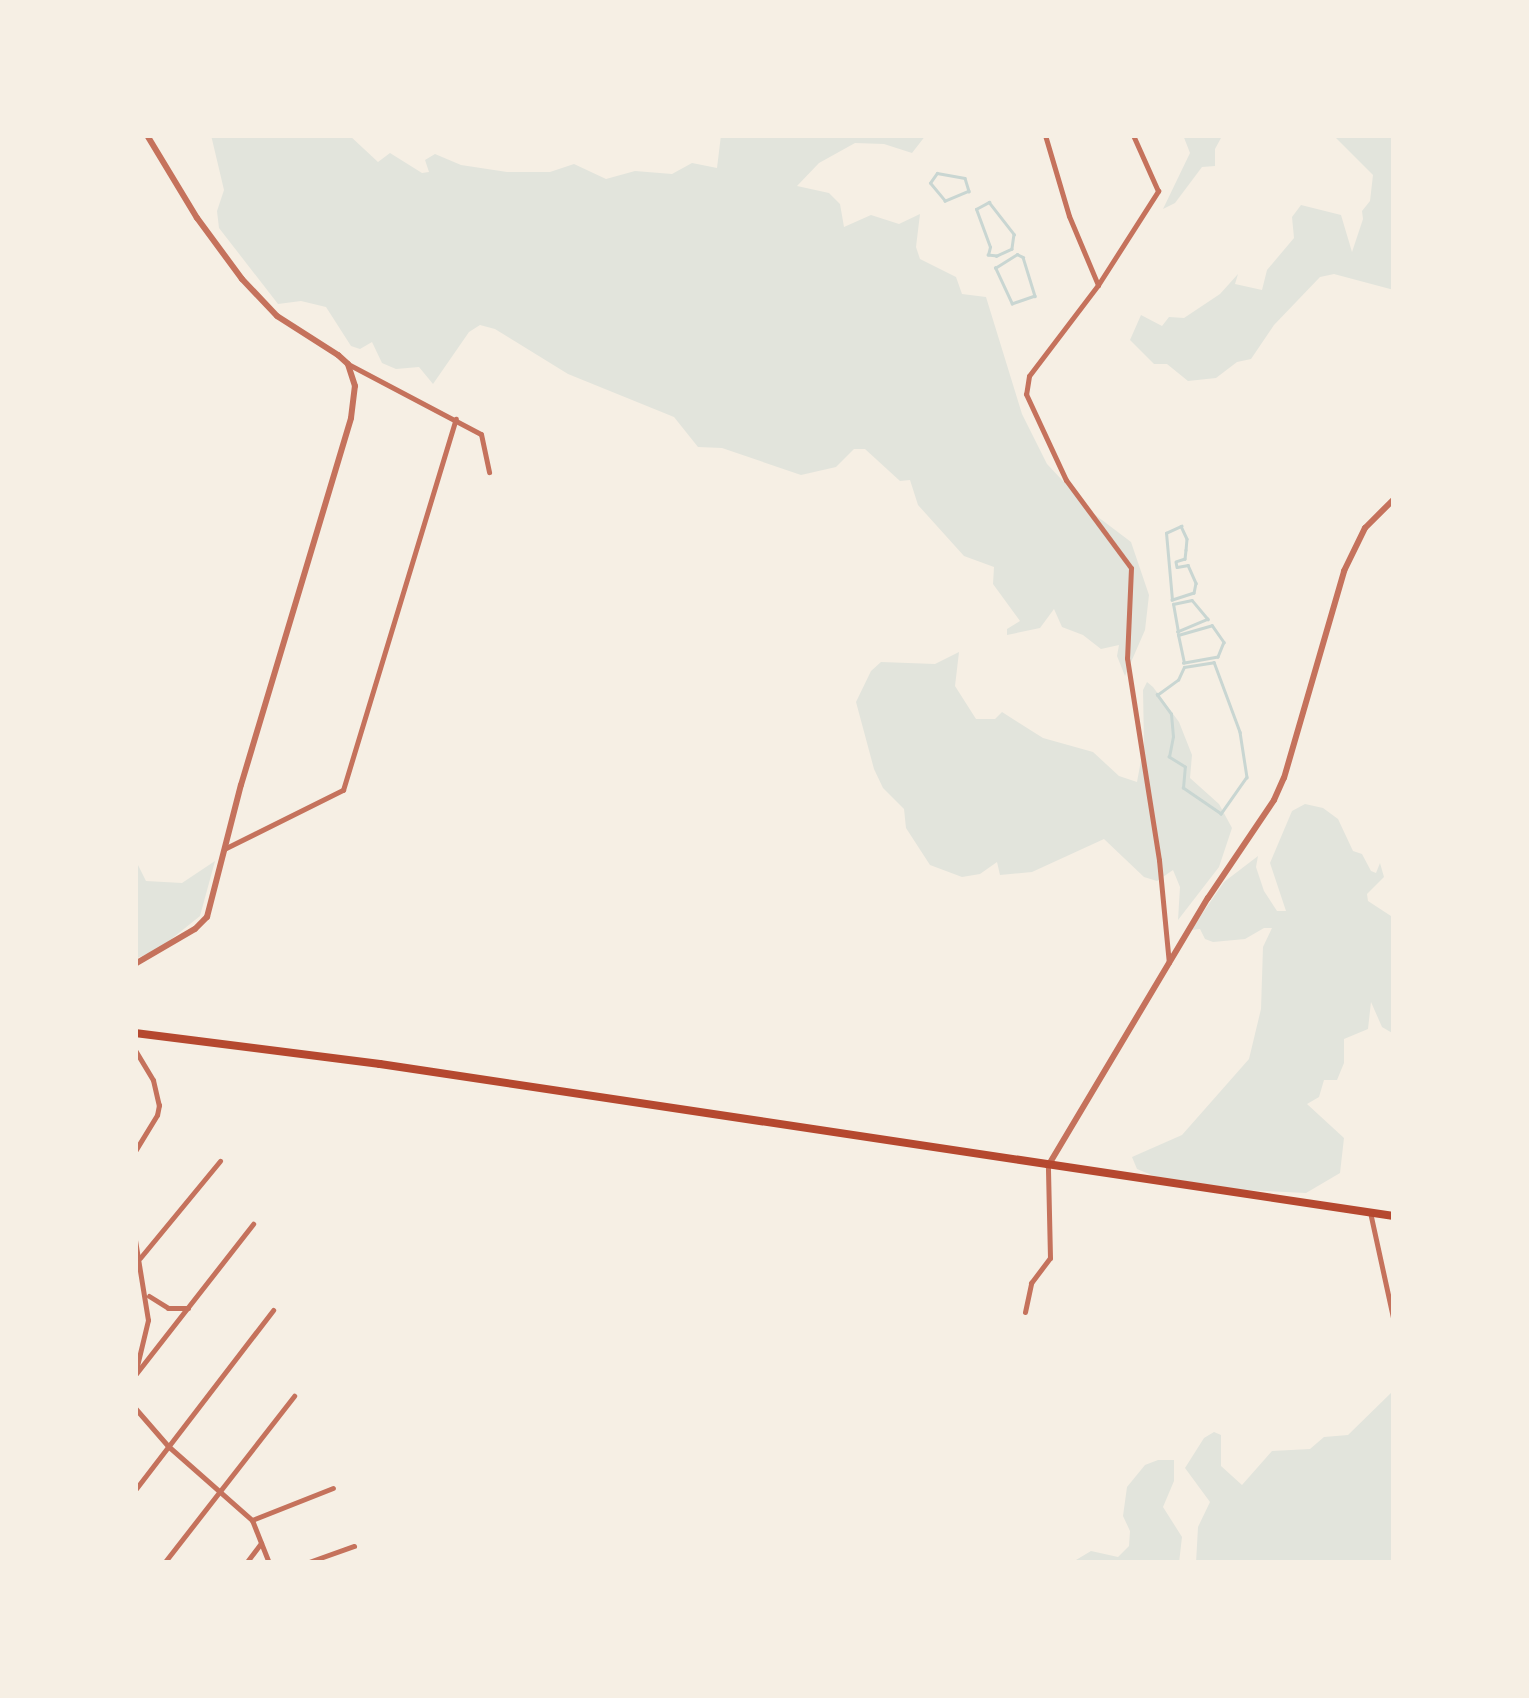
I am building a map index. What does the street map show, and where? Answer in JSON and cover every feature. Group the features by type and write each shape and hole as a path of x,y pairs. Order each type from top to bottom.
{"main road":[{"path":"135,1033 380,1064 1394,1216"}],"street":[{"path":"147,135 197,218 260,299 348,364 482,434 490,472"},
{"path":"1045,135 1069,216 1098,285"},
{"path":"1133,135 1158,191 1098,285 1029,376 1026,394 1066,480 1131,568 1127,658 1159,860 1170,966"},
{"path":"135,964 202,923 351,418 355,386 348,364"},
{"path":"224,850 344,790 456,419"},
{"path":"1026,1312 1031,1284 1050,1258 1048,1167 1208,898 1274,800 1344,571 1366,528 1394,498"},
{"path":"135,1050 153,1080 158,1104 158,1115 135,1151"},
{"path":"140,1258 220,1161"},
{"path":"1370,1212 1394,1322"},
{"path":"135,1374 253,1224"},
{"path":"135,1240 147,1295 145,1342 135,1374"},
{"path":"147,1295 168,1308 188,1308"},
{"path":"135,1490 273,1310"},
{"path":"164,1563 294,1396"},
{"path":"135,1408 168,1446 252,1520 269,1563"},
{"path":"252,1520 333,1488"},
{"path":"246,1563 261,1543"},
{"path":"306,1563 354,1546"}],"shaded area":[{"path":"211,135 349,135 378,162 390,153 422,173 429,172 425,160 435,154 461,165 507,172 550,172 574,164 606,179 635,171 672,174 692,163 717,168 721,135 926,135 912,153 884,144 855,143 819,163 797,186 829,193 840,204 844,227 871,215 899,224 920,214 916,247 920,259 956,277 962,294 986,297 1022,414 1047,464 1094,514 1131,542 1149,595 1145,630 1125,676 1117,656 1119,645 1101,649 1083,635 1062,627 1054,609 1040,628 1007,635 1007,629 1020,621 993,584 994,567 964,556 918,505 910,480 900,481 865,449 854,449 836,467 801,475 722,448 698,447 674,417 568,374 495,329 480,325 469,332 433,384 419,367 396,369 382,363 372,342 360,349 351,346 326,307 301,301 278,304 219,228 217,211 224,190"},
{"path":"1183,135 1245,135 1221,138 1215,149 1215,166 1202,167 1175,203 1163,209 1190,153"},
{"path":"1333,135 1394,135 1394,290 1334,274 1320,277 1274,325 1251,359 1237,362 1216,378 1188,381 1167,364 1154,364 1130,340 1141,315 1162,326 1169,317 1184,318 1220,294 1238,274 1235,284 1262,290 1267,270 1294,238 1292,217 1301,205 1341,215 1352,252 1362,211 1370,201 1373,175"},
{"path":"959,652 955,686 976,719 995,719 1002,712 1043,738 1093,752 1119,776 1137,782 1144,744 1143,690 1147,682 1153,687 1179,722 1192,755 1190,778 1219,804 1232,828 1219,867 1178,920 1180,887 1173,870 1157,881 1144,877 1104,839 1032,872 1000,875 997,862 980,874 962,877 930,865 906,828 904,809 883,788 874,769 856,702 871,671 881,662 935,664"},
{"path":"1305,804 1323,808 1338,819 1353,851 1362,854 1371,871 1376,873 1380,863 1384,877 1367,894 1368,901 1394,918 1394,1034 1382,1027 1371,1002 1368,1029 1344,1039 1344,1063 1337,1080 1324,1080 1319,1097 1307,1104 1344,1138 1340,1173 1306,1193 1244,1190 1154,1176 1137,1169 1132,1157 1182,1135 1249,1059 1261,1009 1263,947 1272,928 1264,928 1245,939 1213,942 1205,939 1200,929 1191,930 1224,882 1258,856 1256,867 1264,891 1277,911 1286,911 1270,863 1292,811"},
{"path":"135,859 146,881 182,883 215,861 200,916 159,949 135,959"},
{"path":"1394,1390 1394,1563 1196,1563 1198,1527 1210,1502 1185,1468 1204,1438 1214,1432 1221,1435 1221,1466 1242,1485 1272,1451 1310,1449 1324,1437 1348,1435"},
{"path":"1174,1460 1174,1481 1163,1507 1182,1537 1179,1563 1071,1563 1091,1551 1118,1557 1129,1546 1130,1531 1123,1516 1127,1487 1145,1465"}],"waterway":[{"path":"937,173 965,178 969,191 945,201 930,183 937,173"},
{"path":"989,202 1014,234 1012,249 997,256 988,255 990,247 976,209 989,202"},
{"path":"1017,254 1023,257 1035,296 1012,304 995,268 1017,254"},
{"path":"1181,526 1187,539 1186,550 1185,559 1176,562 1177,567 1188,565 1196,583 1194,593 1172,600 1166,533 1181,526"},
{"path":"1192,600 1208,619 1178,632 1173,604 1192,600"},
{"path":"1212,625 1224,642 1218,657 1184,663 1178,635 1212,625"},
{"path":"1214,662 1240,732 1247,777 1221,814 1183,788 1185,767 1169,757 1173,737 1171,714 1157,695 1178,680 1184,667 1214,662"}]}
